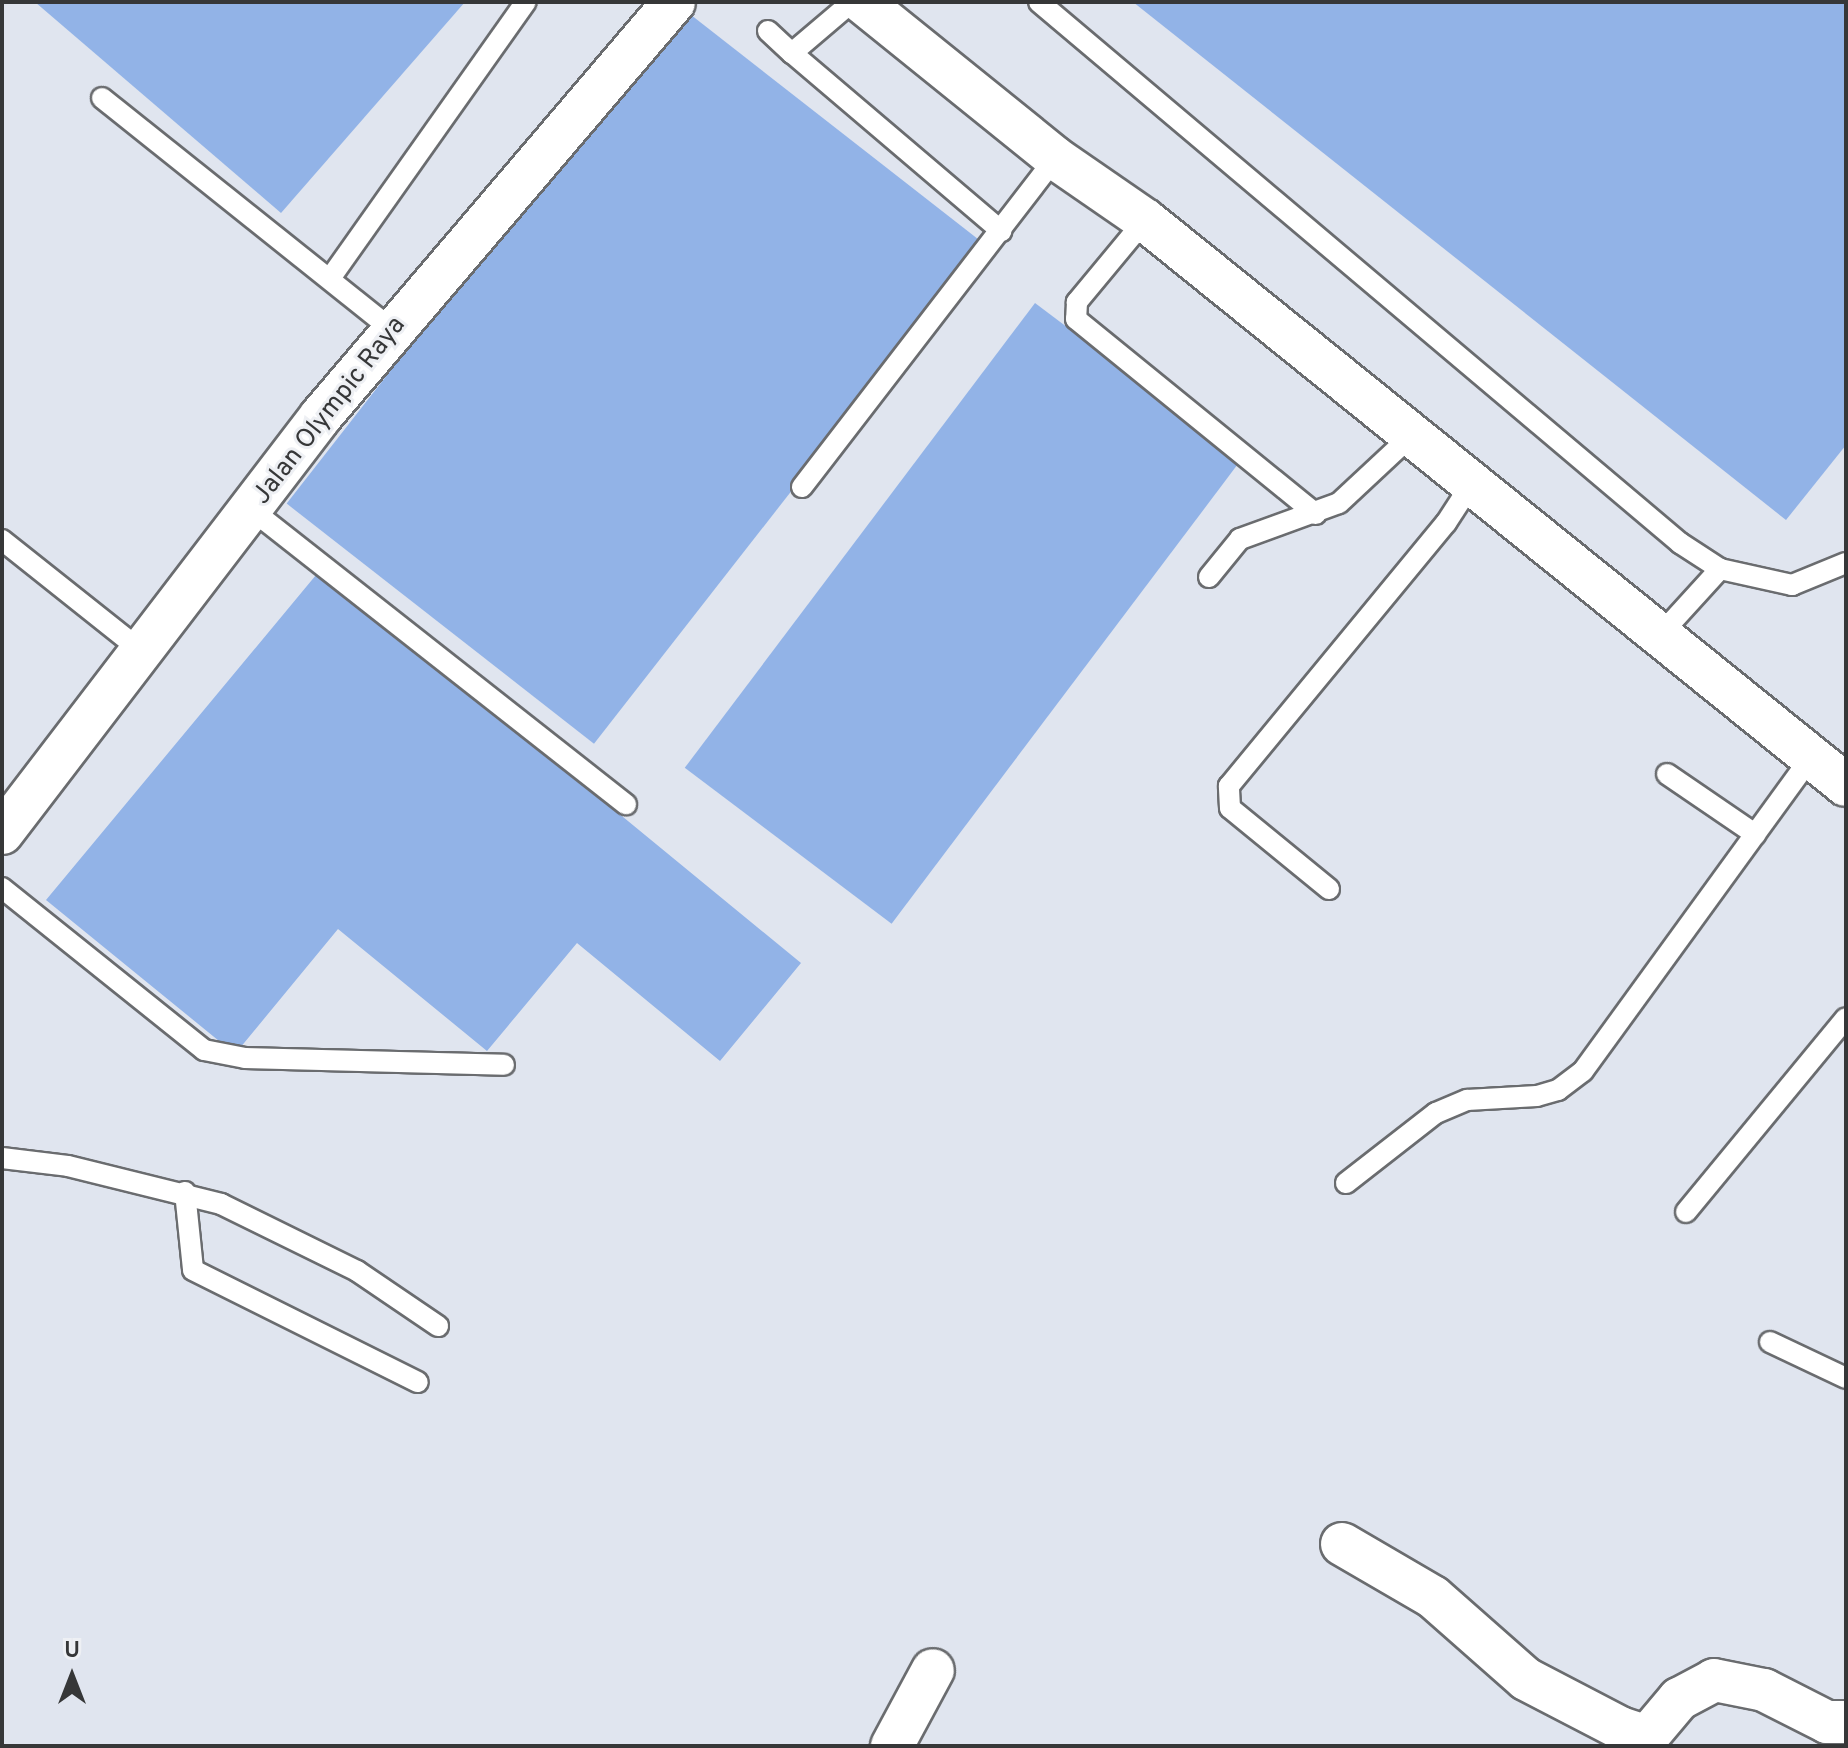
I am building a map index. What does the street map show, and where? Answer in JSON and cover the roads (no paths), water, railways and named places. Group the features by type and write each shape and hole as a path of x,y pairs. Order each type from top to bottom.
{"street":[{"name":"Jalan Olympic Raya","path":"2,833 393,330 674,2"},
{"path":"874,6 1055,158 1145,220 1846,785"},
{"path":"1342,1544 1433,1597 1526,1679 1620,1728 1647,1737 1679,1699 1714,1680 1764,1690 1827,1722 1846,1722"},
{"path":"892,1746 933,1670"}],"lane":[{"path":"331,277 526,2"},
{"path":"1039,2 1680,543 1720,569 1792,585 1846,563"},
{"path":"792,53 874,6"},
{"path":"768,31 1001,231"},
{"path":"102,98 331,277 393,330"},
{"path":"802,487 1055,158"},
{"path":"1145,220 1077,302 1076,319 1316,514"},
{"path":"1209,577 1240,539 1262,527 1316,514 1339,503 1412,435"},
{"path":"1329,889 1230,808 1229,786 1446,523 1472,483"},
{"path":"252,510 626,804"},
{"path":"2,540 144,653"},
{"path":"1659,636 1720,569"},
{"path":"1346,1183 1436,1113 1467,1100 1537,1096 1558,1090 1583,1071 1810,758"},
{"path":"1667,774 1755,834"},
{"path":"2,888 204,1050 245,1058 504,1065"},
{"path":"1686,1212 1846,1018"},
{"path":"2,1158 68,1166 185,1192 357,1271 438,1326"},
{"path":"185,1192 193,1270 418,1382"},
{"path":"1770,1342 1846,1378"}]}
